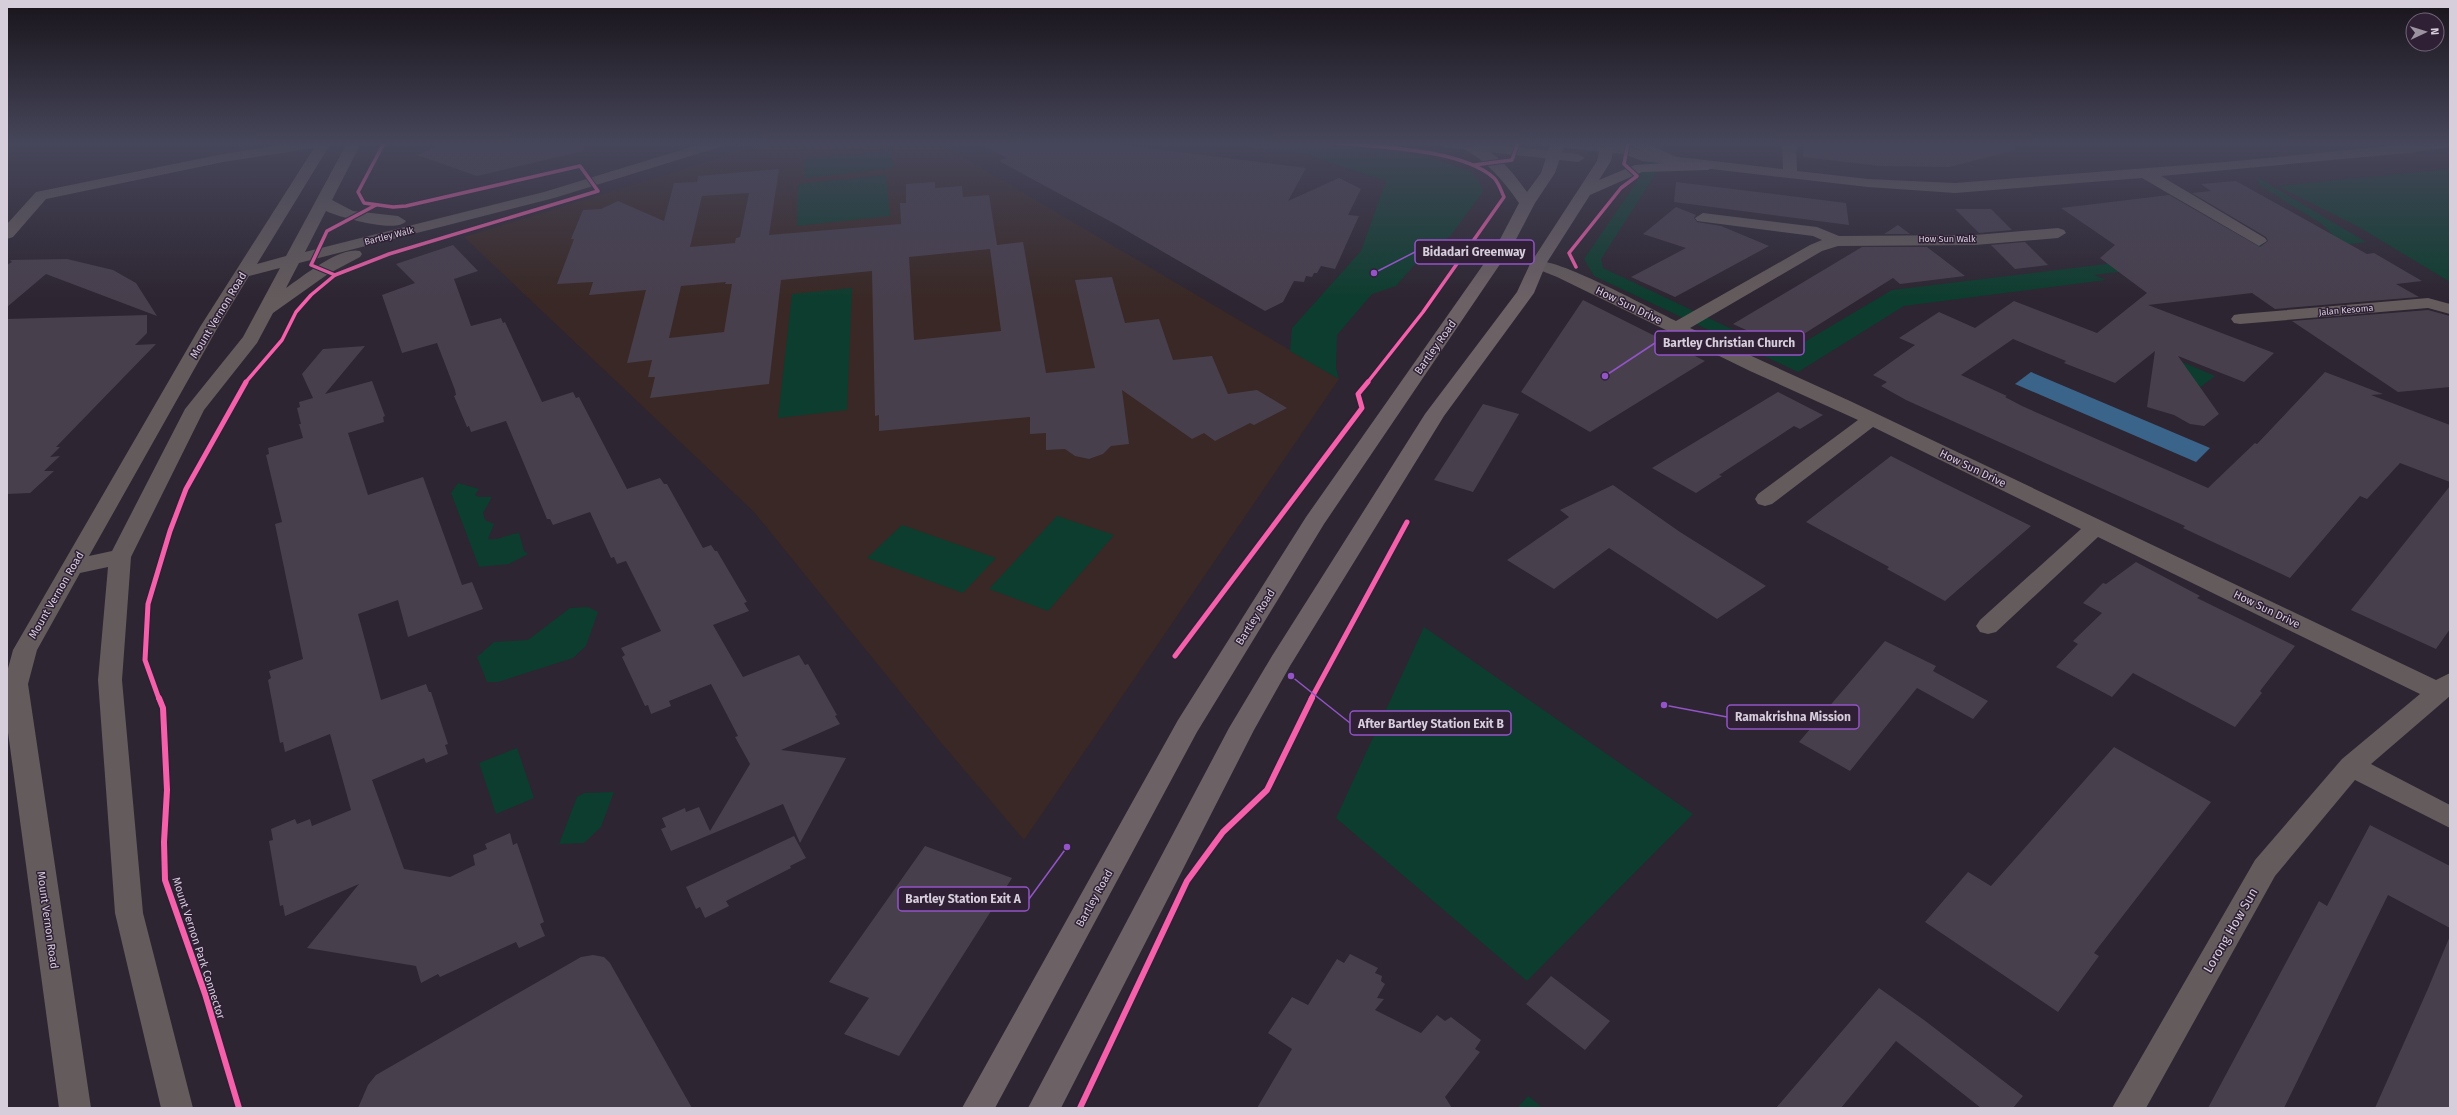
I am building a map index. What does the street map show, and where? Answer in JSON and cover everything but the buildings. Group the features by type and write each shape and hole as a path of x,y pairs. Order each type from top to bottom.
{"highway":[{"path":"1521,195 1527,203"},
{"name":"Bartley Road","path":"978,1108 1187,727 1314,522 1506,245 1533,195"},
{"path":"1044,1108 1242,728 1344,559 1435,414 1526,293 1538,264 1583,195"}],"street":[{"path":"10,232 41,195"},
{"name":"Mount Vernon Road","path":"75,1108 20,725 16,684 25,650 209,327 292,195"},
{"path":"177,1108 129,912 110,680 120,557 195,409 251,339 290,261 326,195"},
{"name":"Bartley Walk","path":"248,265 290,261 394,228 508,195"},
{"name":"Bartley Walk","path":"248,265 298,246 394,228 549,195"},
{"path":"2182,195 2258,241"},
{"path":"323,201 334,210 394,228"},
{"name":"How Sun Walk","path":"1703,218 1817,232 1836,241"},
{"path":"263,315 282,298 322,270 394,228"},
{"name":"How Sun Walk","path":"1677,328 1816,248 1836,241 1975,240 2058,232"},
{"name":"How Sun Drive","path":"1538,264 1563,273 2096,527 2444,687"},
{"name":"Jalan Kesoma","path":"2240,319 2428,303 2450,309"},
{"path":"1765,499 1872,419"},
{"path":"1988,626 2096,527"},
{"path":"72,567 120,557"},
{"name":"Lorong How Sun","path":"2128,1108 2265,868 2351,766 2444,687"},
{"path":"2351,766 2450,816"}],"shaded area":[{"path":"600,195 1027,195 1339,379 1024,840 943,745 754,512 464,237"}],"green space":[{"path":"798,195 888,195 890,216 797,226"},
{"path":"1381,195 1481,195 1451,235 1418,261 1396,286 1372,294 1337,335 1336,368 1339,379 1290,351 1292,328 1361,251"},
{"path":"1628,195 1642,195 1601,259 1603,268 1784,354 1892,290 2329,237 2332,234 2322,224 2275,195 2287,195 2366,242 2094,275 2106,280 1904,306 1798,372 1594,276 1584,259"},
{"path":"2295,195 2450,195 2450,282 2359,227"},
{"path":"852,288 847,410 778,418 792,294"},
{"path":"2182,362 2215,376 2191,394"},
{"path":"458,483 479,489 475,495 479,497 492,497 483,513 485,520 494,524 488,539 495,539 519,533 524,551 528,554 509,564 479,567 451,493"},
{"path":"1057,516 1114,535 1048,611 989,589"},
{"path":"902,525 996,558 963,593 867,558"},
{"path":"588,607 598,612 586,646 573,658 498,682 487,682 477,657 494,642 528,640 570,608"},
{"path":"1424,627 1693,814 1527,981 1336,818"},
{"path":"517,748 534,798 496,814 479,763"},
{"path":"614,792 601,827 584,843 559,844 577,797 584,793"},
{"path":"1528,1096 1543,1108 1517,1108"}],"water":[{"path":"2031,372 2210,448 2196,462 2015,384"}],"cycle path":[{"name":"Mount Vernon Park Connector","path":"360,195 364,203 393,207 406,206 454,195"},
{"name":"Mount Vernon Park Connector","path":"239,1108 205,994 165,880 164,842 167,790 163,708 145,660 148,604 170,531 186,489 241,387 282,340 296,312 311,295 335,275 389,254 585,195"},
{"path":"1175,656 1362,408 1358,394 1423,312 1504,197 1503,195"},
{"path":"1576,267 1569,253 1615,195"},
{"path":"335,275 311,265 327,231 376,205"},
{"path":"1080,1108 1187,881 1223,832 1244,810 1267,790 1326,668 1407,522"}],"place":[{"name":"Bidadari Greenway","path":"1374,273"},
{"name":"Bartley Christian Church","path":"1605,376"},
{"name":"After Bartley Station Exit B","path":"1291,676"},
{"name":"Ramakrishna Mission","path":"1664,705"},
{"name":"Bartley Station Exit A","path":"1067,847"}]}
